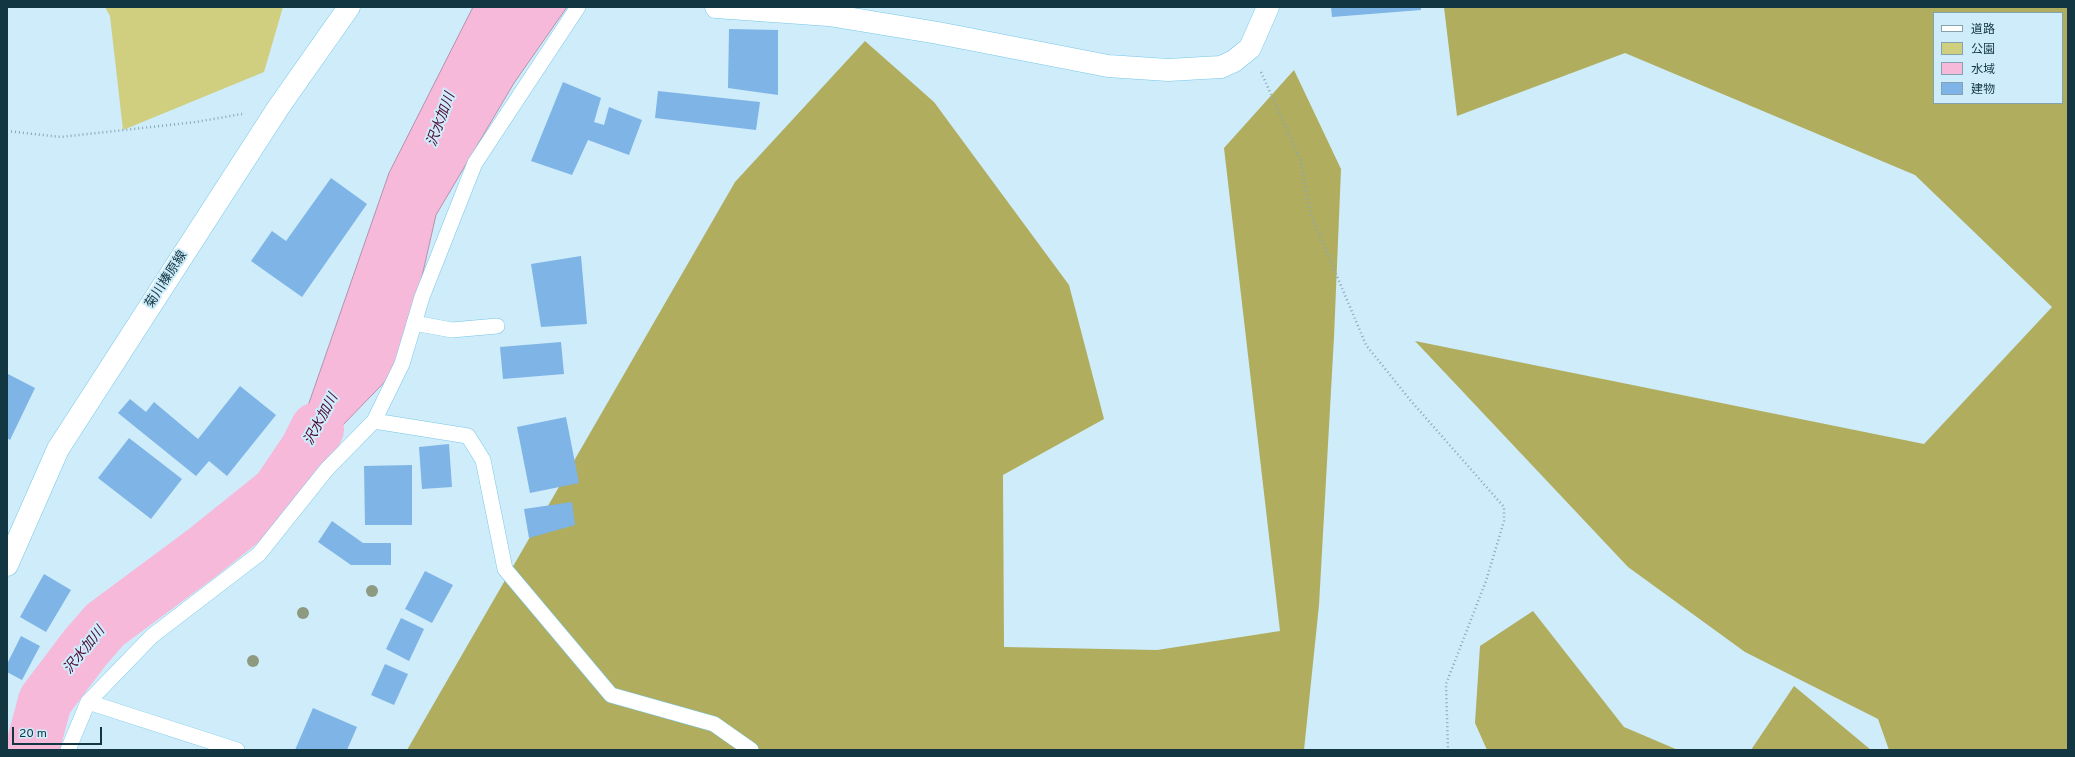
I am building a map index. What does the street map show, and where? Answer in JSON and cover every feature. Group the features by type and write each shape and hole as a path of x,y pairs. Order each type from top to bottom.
{"main road":[{"name":"菊川榛原線","path":"7,564 58,448 278,108 349,7"},
{"path":"716,7 829,15 938,33 1108,66 1168,70 1221,67 1234,61 1250,48 1268,7"}],"lane":[{"path":"68,750 88,702 152,636 259,554 327,469 374,421 402,364 422,297 475,162 578,7"},
{"path":"414,323 452,330 497,326"},
{"path":"374,421 468,436 483,460 505,569 611,695 714,724 751,750"},
{"path":"88,702 237,750"}],"path":[{"path":"1250,48 1301,161 1310,212 1366,345 1411,401 1504,507 1504,521 1486,581 1446,684 1448,750"},
{"path":"7,131 60,137 196,122 278,108"}],"green space":[{"path":"105,7 283,7 264,72 123,130 110,16"}],"shaded area":[{"path":"1444,7 2068,7 2068,750 1889,750 1878,719 1745,652 1628,567 1415,341 1924,444 2052,307 1915,175 1625,53 1457,116"},
{"path":"865,41 934,102 1069,285 1104,419 1003,475 1004,647 1157,650 1280,631 1224,148 1294,70 1341,169 1334,337 1319,605 1304,750 407,750 735,182"},
{"path":"1533,611 1624,727 1678,750 1487,750 1475,723 1480,646"},
{"path":"1794,686 1871,750 1751,750"}],"water":[{"path":"473,7 567,7 514,83 436,215 402,364 278,492 389,173"}],"building":[{"path":"1331,7 1421,7 1421,10 1332,17"},
{"path":"729,29 778,30 778,95 728,88"},
{"path":"563,82 601,98 594,122 604,125 609,107 642,120 629,155 588,140 572,175 531,161"},
{"path":"658,91 760,102 756,130 655,118"},
{"path":"331,178 367,204 302,297 251,261 272,231 286,241"},
{"path":"581,256 587,324 541,327 531,264"},
{"path":"561,342 564,374 503,379 500,347"},
{"path":"8,374 35,388 10,440 7,438"},
{"path":"240,386 276,415 227,476 209,461 196,476 118,413 130,399 146,412 154,402 198,439"},
{"path":"566,417 579,483 530,493 517,427"},
{"path":"129,438 182,479 151,519 98,478"},
{"path":"449,444 452,487 422,489 419,447"},
{"path":"412,465 412,525 365,525 364,466"},
{"path":"572,502 575,525 529,538 524,509"},
{"path":"332,521 363,543 391,543 391,565 351,565 318,542"},
{"path":"425,571 453,585 432,623 405,609"},
{"path":"44,574 71,590 46,632 20,617"},
{"path":"401,618 424,629 409,661 386,649"},
{"path":"21,636 40,646 22,680 7,672 7,664"},
{"path":"385,664 408,674 394,705 371,695"},
{"path":"313,708 357,727 347,750 295,750"}],"waterway":[{"name":"沢水加川","path":"32,750 45,701 85,648 105,625 202,553 278,492 307,449 317,429"}]}
